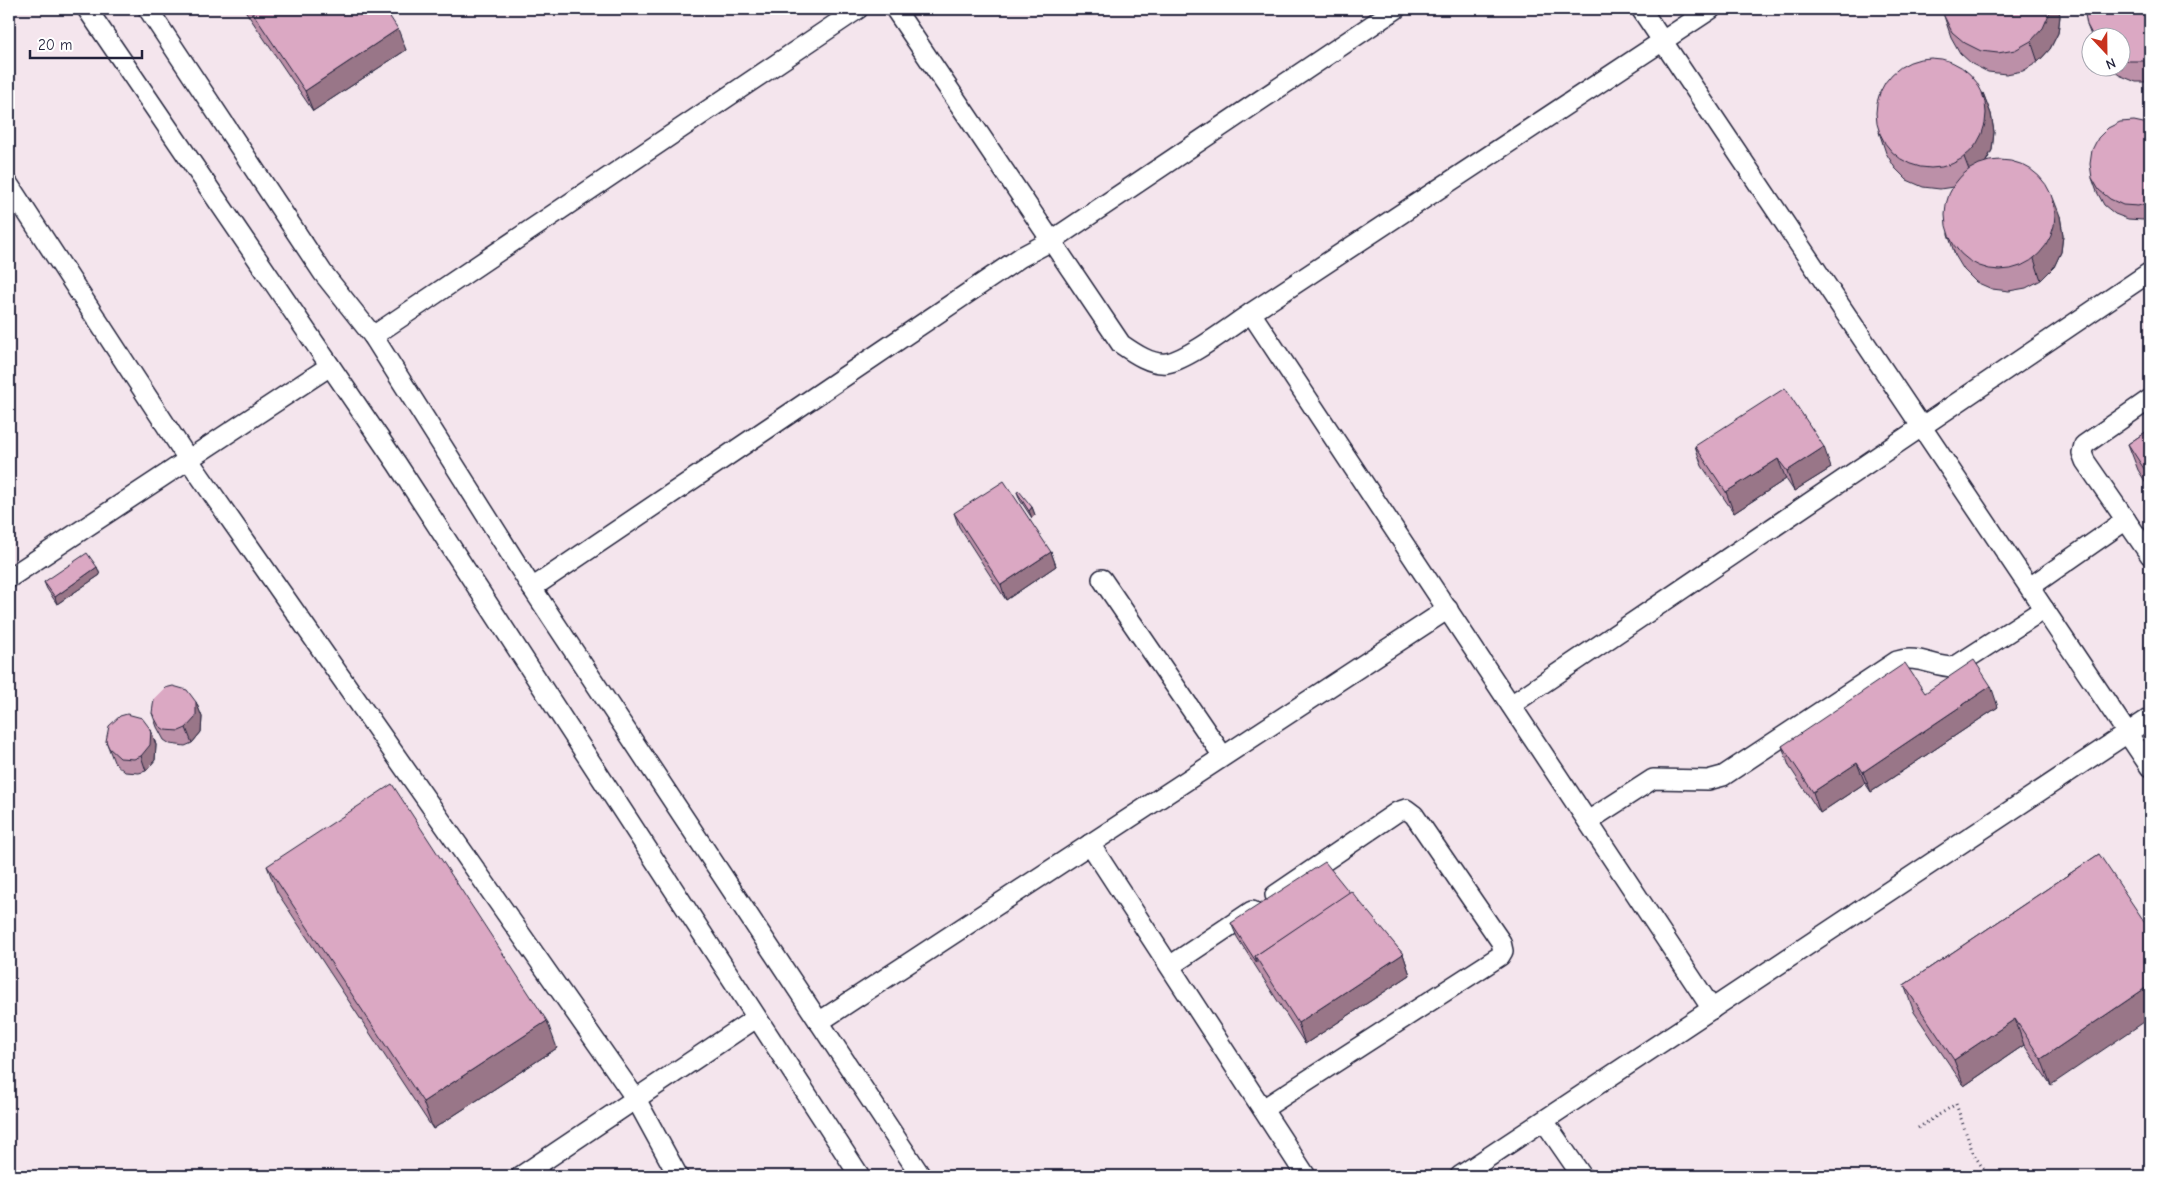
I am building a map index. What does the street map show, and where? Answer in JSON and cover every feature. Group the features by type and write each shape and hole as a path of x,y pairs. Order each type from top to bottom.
{"lane":[{"path":"86,9 397,464 860,1176"},
{"path":"148,9 323,273 373,336 532,588 921,1176"},
{"path":"373,336 858,9"},
{"path":"896,9 1121,344 1144,359 1167,363 1188,354 1711,9"},
{"path":"532,588 1013,262 1051,241 1396,9"},
{"path":"1641,9 2150,767"},
{"path":"9,185 188,460 636,1099 678,1176"},
{"path":"1511,705 2150,272"},
{"path":"1251,313 1712,1009"},
{"path":"9,578 330,366"},
{"path":"2150,399 2084,445 2082,453 2084,461 2150,555"},
{"path":"2030,587 2126,520"},
{"path":"1102,579 1223,756"},
{"path":"819,1022 1448,609"},
{"path":"1588,821 1653,779 1708,780 1723,776 1897,660 1905,658 1945,667 1954,667 2044,609"},
{"path":"1460,1176 2150,718"},
{"path":"1170,966 1397,812 1406,809 1414,815 1501,942 1503,951 1500,956 1263,1109"},
{"path":"1090,844 1306,1176"},
{"path":"520,1176 756,1018"},
{"path":"1544,1121 1582,1176"}],"path":[{"path":"1918,1128 1956,1104 1973,1153 1988,1176"}],"shaded area":[{"path":"9,9 2150,9 2150,1176 9,1176"}],"building":[{"path":"250,9 385,9 398,29 305,91"},
{"path":"1942,9 2051,9 2043,28 2031,41 2015,50 1998,53 1981,51 1965,43 1952,32"},
{"path":"2084,9 2150,9 2150,61 2132,61 2132,28 2089,28"},
{"path":"1931,58 1952,62 1970,74 1982,92 1986,113 1982,134 1970,152 1952,164 1931,168 1910,164 1892,152 1880,134 1876,113 1880,92 1892,74 1910,62"},
{"path":"2134,121 2150,125 2150,202 2138,206 2123,205 2110,199 2099,190 2092,178 2090,164 2092,150 2098,138 2108,128 2120,122"},
{"path":"2000,160 2021,164 2039,176 2051,194 2055,215 2051,236 2039,254 2021,266 2000,270 1979,266 1961,254 1949,236 1945,215 1949,194 1961,176 1979,164"},
{"path":"1785,388 1824,447 1787,471 1778,459 1726,492 1695,446"},
{"path":"2150,429 2150,478 2128,444"},
{"path":"1004,481 1051,552 1001,585 954,513"},
{"path":"1019,491 1032,507 1029,511 1017,492"},
{"path":"87,553 97,567 55,597 44,582"},
{"path":"1974,660 1991,686 1863,772 1857,763 1813,792 1782,746 1905,663 1925,693"},
{"path":"173,686 187,690 196,702 196,717 186,728 179,731 165,730 159,726 152,713 154,699 165,688"},
{"path":"127,714 142,718 151,730 150,745 141,756 134,759 120,758 109,748 106,741 109,726 120,716"},
{"path":"392,784 547,1021 423,1102 267,866"},
{"path":"2099,854 2150,930 2150,985 2041,1059 2015,1019 1954,1060 1904,985"},
{"path":"1325,862 1350,893 1255,956 1257,963 1231,923"},
{"path":"1351,891 1403,954 1298,1023 1255,956"}]}
